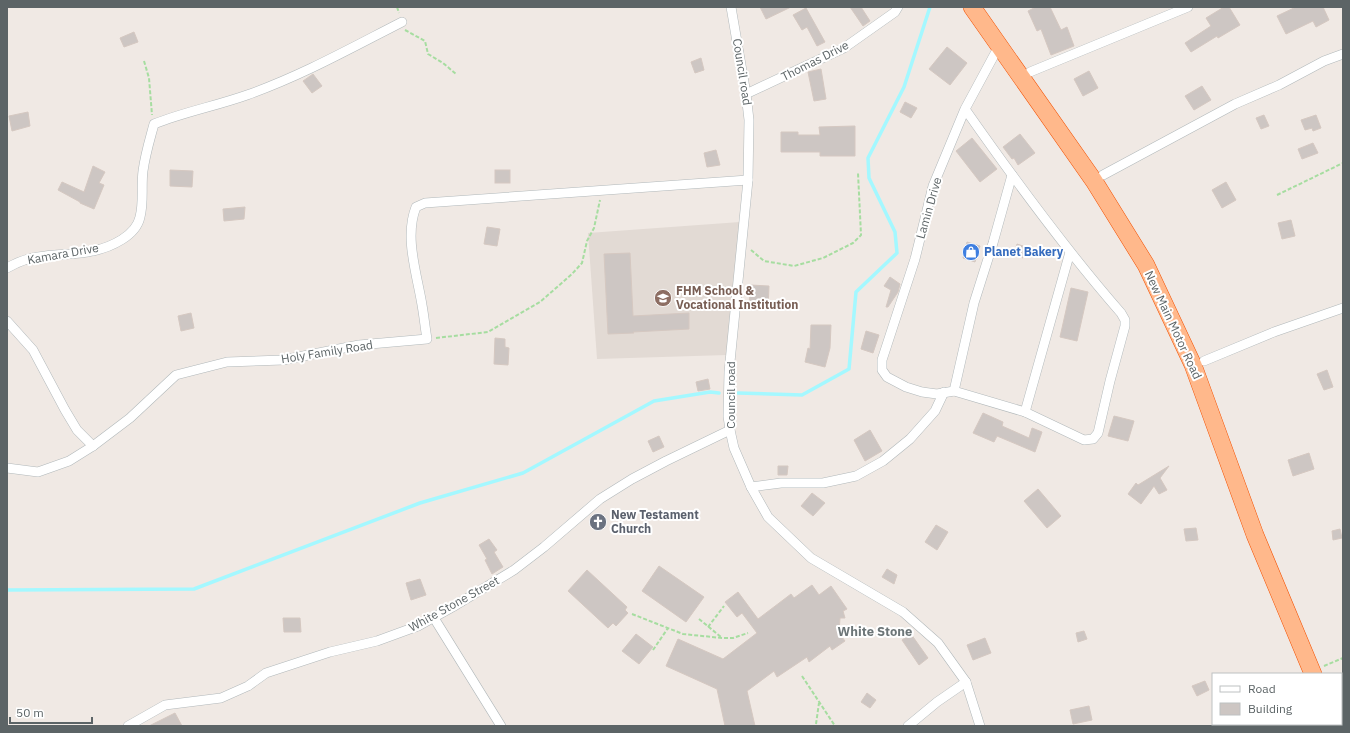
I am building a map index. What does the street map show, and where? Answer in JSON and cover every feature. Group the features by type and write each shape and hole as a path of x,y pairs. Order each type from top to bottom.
{"highway":[{"name":"New Main Motor Road","path":"972,7 1094,181 1146,265 1193,366 1255,535 1320,672"},
{"name":"New Main Motor Road","path":"985,7 1103,175 1155,259 1204,361 1265,530 1320,672"}],"street":[{"name":"Council road","path":"730,7 746,94 749,120 748,180 729,372 728,416 734,448 751,487 768,517 811,558 903,612 938,643 966,682 980,726"},
{"name":"Thomas Drive","path":"746,94 844,48 895,12 898,7"},
{"path":"1030,72 1188,7"},
{"path":"154,124 173,116 246,95 277,83 342,53 402,22"},
{"name":"Lamin Drive","path":"944,392 937,394 922,392 906,387 887,377 882,370 882,360 915,259 933,186 964,109 999,46"},
{"path":"1103,175 1235,104 1279,85 1324,61 1343,54"},
{"path":"751,487 781,483 823,483 856,476 883,461 910,439 935,412 944,392 954,391 1025,412 1084,440 1093,439 1098,433 1125,326 1125,320 1121,313 1084,271 1012,176 964,109"},
{"name":"Kamara Drive","path":"7,268 26,259 93,251 113,244 127,236 136,227 140,218 143,172 154,124"},
{"path":"954,391 974,303 994,243 1012,176"},
{"path":"427,339 423,307 413,256 411,234 412,216 416,207 425,203 748,180"},
{"path":"1025,412 1070,252"},
{"path":"1204,361 1274,332 1343,308"},
{"path":"7,320 33,350 77,430 94,446"},
{"name":"Holy Family Road","path":"7,468 38,472 69,461 94,446 130,418 176,375 227,362 283,360 359,345 427,339"},
{"name":"White Stone Street","path":"128,726 165,705 221,698 248,686 266,672 330,652 377,640 418,626 514,570 544,547 600,499 700,443 730,430"},
{"path":"434,618 501,726"},
{"path":"908,726 937,702 966,682"}],"path":[{"path":"397,7 404,30 425,41 428,54 443,63 456,74"},
{"path":"144,61 149,78 150,108 154,124"},
{"path":"1277,195 1343,163"},
{"path":"742,242 764,261 794,266 823,258 853,243 861,235 858,173"},
{"path":"427,339 488,332 540,302 572,274 582,263 587,241 594,228 602,190"},
{"path":"708,627 724,606"},
{"path":"632,614 683,634 733,638 748,632"},
{"path":"700,619 722,638"},
{"path":"653,650 668,628"},
{"path":"1320,672 1343,658"},
{"path":"802,676 835,726"},
{"path":"816,724 819,702"}],"shaded area":[{"name":"FHM School & Vocational Institution","path":"740,222 727,355 597,359 588,233"}],"building":[{"path":"760,7 791,7 766,19"},
{"path":"850,7 861,7 870,21 863,26"},
{"path":"1036,7 1050,7 1061,30 1067,27 1074,46 1051,55 1041,29 1037,31 1028,11"},
{"path":"1224,7 1229,7 1240,25 1218,38 1217,36 1191,52 1185,43 1211,26 1206,18"},
{"path":"1296,7 1323,7 1329,20 1316,27 1313,21 1286,34 1277,16"},
{"path":"806,8 825,42 817,46 807,27 802,30 793,15"},
{"path":"134,32 138,42 124,47 120,38"},
{"path":"947,47 967,63 950,85 929,69"},
{"path":"701,58 704,70 695,73 691,62"},
{"path":"821,69 826,99 814,101 808,72"},
{"path":"1089,71 1098,88 1083,96 1074,79"},
{"path":"313,74 322,86 312,93 303,81"},
{"path":"1202,86 1211,100 1194,110 1185,96"},
{"path":"905,102 917,108 911,118 900,112"},
{"path":"28,112 30,126 12,131 9,116"},
{"path":"1264,115 1269,126 1261,129 1256,118"},
{"path":"1316,115 1321,128 1313,131 1312,128 1305,130 1301,120"},
{"path":"855,126 855,156 820,156 820,152 781,152 781,132 798,132 798,135 820,135 819,127"},
{"path":"1020,134 1035,153 1018,165 1014,158 1012,159 1003,147"},
{"path":"972,138 997,169 980,182 956,151"},
{"path":"1313,143 1318,153 1302,159 1298,149"},
{"path":"716,150 720,165 707,167 704,153"},
{"path":"93,166 105,172 99,183 104,185 94,209 80,203 58,190 62,182 84,192"},
{"path":"170,170 193,171 192,187 170,186"},
{"path":"495,170 510,170 510,183 495,183"},
{"path":"1226,182 1236,200 1222,208 1212,190"},
{"path":"245,207 244,219 224,221 223,209"},
{"path":"1291,220 1295,236 1282,239 1278,223"},
{"path":"487,227 500,229 497,246 484,244"},
{"name":"Planet Bakery","path":"967,242 980,246 975,262 963,258"},
{"path":"1017,244 1026,247 1023,258 1014,255"},
{"path":"630,253 633,316 689,313 689,329 608,334 604,254"},
{"path":"890,277 900,284 898,292 888,307 886,307 891,290 884,286"},
{"path":"750,285 769,286 768,309 749,309"},
{"path":"1071,288 1088,292 1077,341 1060,337"},
{"path":"191,313 194,328 181,331 178,316"},
{"path":"811,325 831,325 830,348 825,367 805,362 808,348 810,349"},
{"path":"866,331 879,335 873,353 861,349"},
{"path":"495,338 505,339 505,347 509,348 508,365 494,364"},
{"path":"1327,370 1333,387 1324,390 1317,374"},
{"path":"708,379 710,389 698,391 696,382"},
{"path":"983,413 1003,422 1002,426 1029,438 1032,428 1042,432 1035,452 997,436 994,442 973,433"},
{"path":"1114,416 1134,421 1128,441 1108,436"},
{"path":"870,430 882,451 865,461 854,440"},
{"path":"659,436 664,447 653,452 648,441"},
{"path":"1309,453 1314,469 1293,476 1288,460"},
{"path":"778,466 788,466 787,475 778,475"},
{"path":"1169,466 1160,478 1167,490 1159,494 1154,486 1141,504 1128,494 1136,483 1138,485"},
{"path":"1038,489 1061,516 1047,528 1024,501"},
{"path":"812,493 825,503 813,516 801,506"},
{"path":"936,525 948,532 937,550 925,542"},
{"path":"1196,528 1198,540 1186,541 1184,529"},
{"path":"1340,529 1342,538 1333,540 1332,531"},
{"path":"489,539 497,550 494,552 503,567 492,574 485,560 487,559 479,545"},
{"path":"659,566 704,597 686,622 642,591"},
{"path":"887,569 897,575 894,584 882,577"},
{"path":"587,570 627,607 625,610 628,613 616,626 613,623 608,628 568,591"},
{"path":"420,579 426,595 411,600 406,583"},
{"path":"812,585 819,595 831,586 847,609 843,611 845,618 840,618 839,633 845,641 832,650 830,646 809,662 807,657 777,677 774,671 747,691 755,726 725,726 717,689 666,666 678,639 723,659 757,633 742,613 737,617 725,602 738,592 758,619 791,594 794,598"},
{"path":"283,618 300,618 301,632 284,632"},
{"path":"1084,631 1087,639 1078,642 1076,633"},
{"path":"636,634 653,647 639,664 622,651"},
{"path":"911,634 928,658 919,665 902,640"},
{"path":"985,638 991,653 973,660 967,645"},
{"path":"1205,681 1209,690 1197,696 1192,686"},
{"path":"867,693 876,700 870,708 861,702"},
{"path":"1089,706 1092,720 1073,724 1070,710"},
{"path":"175,713 182,726 149,726"}],"waterway":[{"path":"738,393 802,395 849,369 856,292 897,253 895,232 869,178 868,158 904,87 930,7"},
{"path":"7,590 194,589 420,503 523,473 654,401 710,392 719,393"}],"place":[{"name":"Planet Bakery","path":"971,252"},
{"name":"FHM School & Vocational Institution","path":"663,298"},
{"name":"New Testament Church","path":"598,522"}],"district":[{"name":"White Stone","path":"875,631"}]}
